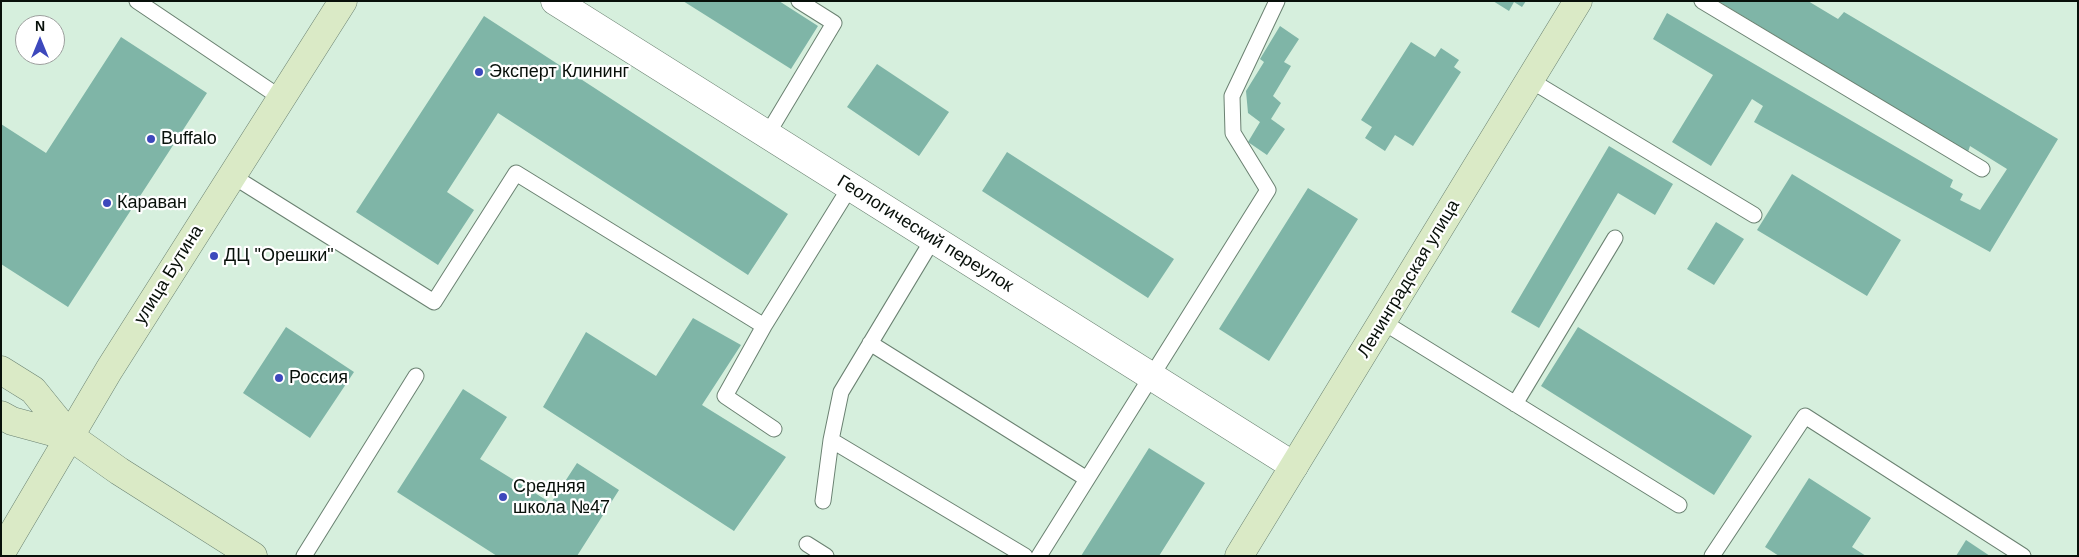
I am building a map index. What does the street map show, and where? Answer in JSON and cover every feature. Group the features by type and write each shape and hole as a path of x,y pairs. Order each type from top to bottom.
{"street":[{"name":"улица Бутина","path":"1,553 109,370 343,1"},
{"name":"Геологический переулок","path":"555,1 583,9 767,134 1294,466"},
{"name":"Ленинградская улица","path":"1239,556 1578,1"},
{"path":"1,370 33,390 71,437 119,471 253,556"},
{"path":"1,414 12,421 71,437"}],"lane":[{"path":"137,1 281,98"},
{"path":"767,134 834,23 799,1"},
{"path":"1039,556 1268,190 1234,134 1232,96 1277,1"},
{"path":"1702,1 1982,169"},
{"path":"1530,80 1754,215"},
{"path":"231,176 434,302 516,173 764,326"},
{"path":"774,430 725,396 764,326 850,187"},
{"path":"1515,404 1615,238"},
{"path":"823,501 831,440 841,392 933,239"},
{"path":"1383,322 1679,505"},
{"path":"870,343 1087,479"},
{"path":"304,556 416,376"},
{"path":"1712,556 1805,416 2023,556"},
{"path":"831,440 1025,556"},
{"path":"807,544 826,556"}],"building":[{"path":"683,1 779,1 818,26 791,69"},
{"path":"1493,1 1526,1 1522,7 1514,2 1509,11"},
{"path":"1718,1 1808,1 1838,19 1844,12 2058,139 1990,252 1754,122 1763,106 1752,99 1711,166 1672,142 1713,75 1653,39 1667,13 1953,180 1950,187 1963,194 1960,200 1980,210 2007,169 1970,146 1968,152"},
{"path":"484,16 788,214 748,275 498,113 447,192 474,210 438,265 356,212"},
{"path":"1280,26 1299,39 1284,62 1291,66 1273,96 1281,103 1271,119 1285,129 1267,155 1248,142 1260,122 1248,113 1246,91 1264,62 1260,59"},
{"path":"121,37 207,93 68,307 1,264 1,124 46,153"},
{"path":"1411,42 1435,57 1441,48 1459,60 1454,67 1461,72 1413,146 1395,135 1385,151 1365,138 1372,127 1361,120"},
{"path":"877,64 949,112 919,156 847,107"},
{"path":"1609,146 1673,184 1655,215 1618,193 1539,328 1511,312"},
{"path":"1007,152 1174,259 1148,298 982,191"},
{"path":"1792,174 1901,240 1867,296 1757,230"},
{"path":"1308,188 1358,219 1269,361 1219,329"},
{"path":"1716,222 1744,239 1714,285 1687,269"},
{"path":"693,318 741,345 702,405 786,457 734,531 543,407 586,332 656,376"},
{"path":"286,327 354,372 310,438 243,393"},
{"path":"1578,327 1752,436 1714,495 1541,386"},
{"path":"463,389 507,417 480,459 551,503 577,463 619,490 577,556 497,556 397,492"},
{"path":"1149,448 1205,483 1159,556 1081,556"},
{"path":"1809,478 1871,518 1852,547 1866,556 1779,556 1765,547"},
{"path":"1966,540 1990,556 1956,556"}],"place":[{"name":"Эксперт Клининг","path":"479,72"},
{"name":"Buffalo","path":"151,139"},
{"name":"Караван","path":"107,203"},
{"name":"ДЦ \"Орешки\"","path":"214,256"},
{"name":"Россия","path":"279,378"},
{"name":"Средняя школа №47","path":"503,497"}]}
